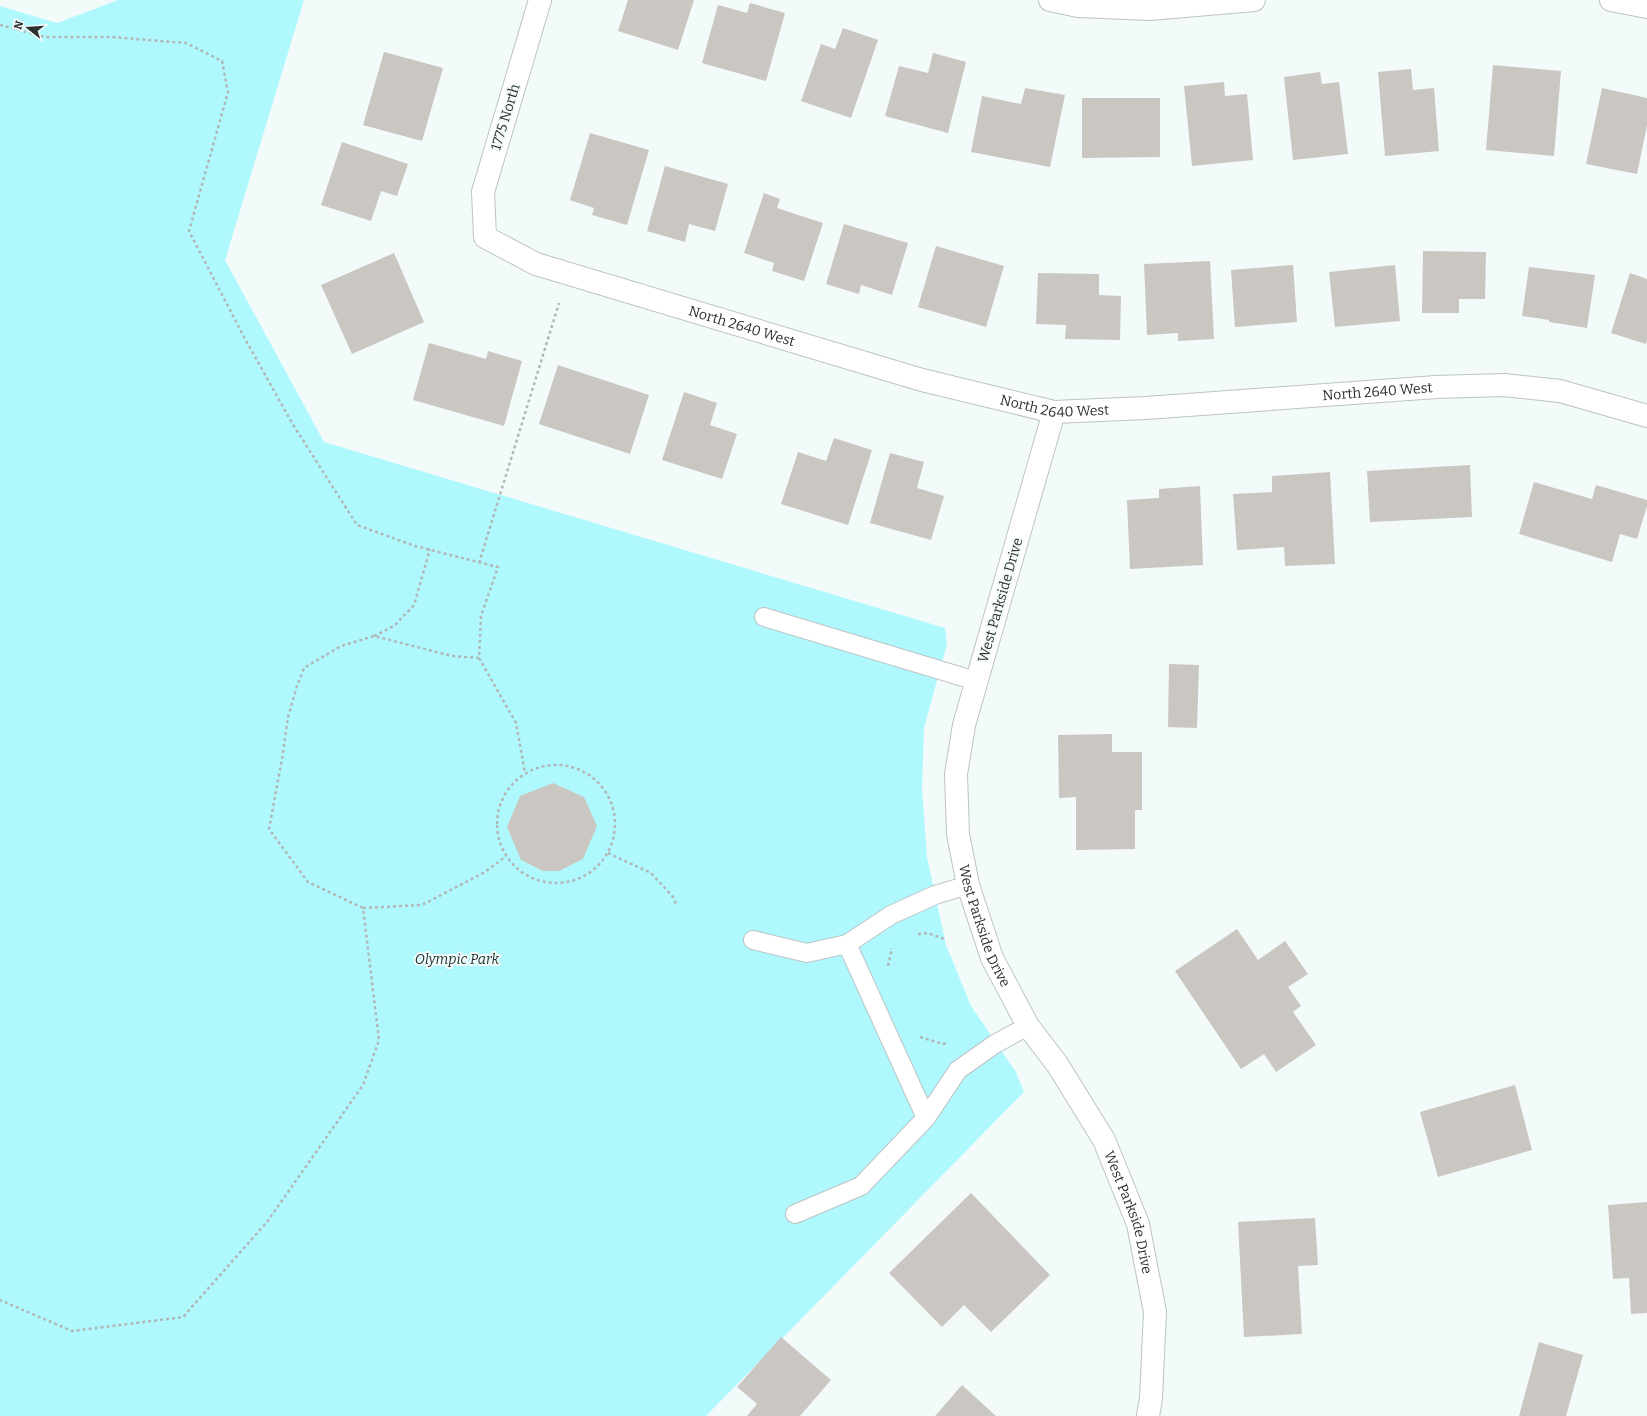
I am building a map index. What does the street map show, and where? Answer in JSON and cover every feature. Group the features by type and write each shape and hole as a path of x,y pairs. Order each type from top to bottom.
{"street":[{"name":"1775 North","path":"485,237 483,192 540,0"},
{"path":"1050,0 1078,6 1150,9 1254,0"},
{"path":"1611,0 1647,8"},
{"name":"North 2640 West","path":"485,237 536,264 922,380 1054,412 1146,408 1436,387 1504,385 1560,391 1647,416"},
{"name":"West Parkside Drive","path":"1054,412 964,725 956,774 958,834 968,885 992,958 1028,1026 1057,1064 1104,1140 1138,1224 1155,1312 1151,1398 1148,1416"}],"lane":[{"path":"764,616 976,681"},
{"path":"753,940 807,953 847,944 890,914 935,895 968,885"},
{"path":"847,944 926,1118"},
{"path":"795,1214 861,1186 926,1118 958,1070 995,1044 1028,1026"}],"path":[{"path":"0,25 45,37 112,37 186,43 222,60 228,92 189,231 244,337 292,424 357,525 430,549 498,567 481,616 479,658 516,723 524,773"},
{"path":"479,563 560,303"},
{"path":"430,549 414,605 394,626 374,636 341,646 304,668 288,717 269,829 308,882 363,908 422,905 485,872 505,857"},
{"path":"374,636 452,656 479,658"},
{"path":"562,764 581,770 597,781 608,796 614,815 614,834 608,853 596,869 578,880 558,884 538,881 520,872 505,857 498,839 496,820 500,802 510,786 524,773 543,766 562,764"},
{"path":"608,853 651,873 673,897 678,906"},
{"path":"0,1300 72,1331 183,1317 267,1222 363,1085 380,1040 363,908"},
{"path":"915,935 927,933 945,939"},
{"path":"887,971 892,948 896,944"},
{"path":"918,1036 943,1044 949,1042"}],"green space":[{"name":"Olympic Park","path":"118,0 304,0 225,260 324,442 945,628 947,644 924,728 922,789 927,857 946,945 971,1006 1016,1072 1024,1092 706,1416 0,1416 0,6 57,23"}],"building":[{"path":"628,0 694,0 678,50 618,31"},
{"path":"750,3 785,13 766,81 702,63 718,5 747,13"},
{"path":"843,28 878,40 851,118 801,101 821,44 835,49"},
{"path":"384,52 443,68 422,141 363,125"},
{"path":"933,53 966,62 948,133 885,116 899,66 928,73"},
{"path":"1493,65 1561,71 1554,156 1486,150"},
{"path":"1411,69 1413,90 1434,88 1439,151 1385,156 1378,72"},
{"path":"1320,72 1322,84 1339,82 1348,154 1293,160 1284,77"},
{"path":"1224,82 1225,96 1247,94 1253,160 1192,166 1184,86"},
{"path":"1025,88 1065,95 1050,167 971,152 982,96 1021,104"},
{"path":"1602,88 1647,98 1647,125 1637,174 1586,164"},
{"path":"1082,98 1160,98 1160,157 1082,158"},
{"path":"590,133 649,150 627,225 592,215 594,208 570,200"},
{"path":"342,142 408,164 397,196 381,191 371,221 321,205"},
{"path":"665,166 728,184 715,231 689,224 685,242 647,231"},
{"path":"764,193 780,199 777,208 823,223 804,281 772,271 774,263 744,253"},
{"path":"844,224 908,243 892,295 861,285 859,294 826,284"},
{"path":"936,246 1004,266 986,327 918,307"},
{"path":"1423,251 1486,252 1485,299 1459,299 1459,313 1422,313"},
{"path":"394,253 424,322 352,354 321,285"},
{"path":"1210,261 1214,339 1178,341 1178,333 1147,335 1144,264"},
{"path":"1293,265 1297,322 1235,327 1231,270"},
{"path":"1395,265 1400,321 1335,327 1329,272"},
{"path":"1529,267 1595,275 1587,328 1522,316"},
{"path":"1038,273 1099,274 1099,295 1121,296 1120,340 1065,339 1066,325 1036,324"},
{"path":"1630,273 1647,279 1646,344 1611,333"},
{"path":"429,343 486,359 488,351 522,361 504,426 413,400"},
{"path":"558,365 649,395 630,454 539,424"},
{"path":"684,392 717,403 710,425 737,434 722,479 662,460"},
{"path":"834,438 872,450 848,525 781,504 798,452 826,461"},
{"path":"890,453 924,462 917,488 944,496 931,540 870,523"},
{"path":"1470,465 1472,517 1370,522 1367,471"},
{"path":"1330,472 1335,564 1285,566 1284,547 1237,550 1233,494 1272,492 1272,476"},
{"path":"1534,482 1592,499 1596,485 1647,500 1647,506 1637,539 1620,534 1612,562 1519,534"},
{"path":"1200,486 1203,565 1130,569 1127,500 1159,498 1159,489"},
{"path":"1169,664 1199,665 1197,728 1168,727"},
{"path":"1112,734 1112,752 1142,752 1142,810 1135,810 1135,849 1076,850 1076,797 1059,798 1058,735"},
{"path":"553,783 584,797 597,826 583,859 559,871 543,871 521,860 507,827 520,796"},
{"path":"1237,929 1258,960 1285,941 1308,974 1288,987 1301,1006 1293,1012 1316,1045 1276,1072 1264,1054 1241,1069 1175,971"},
{"path":"1515,1085 1532,1150 1438,1177 1420,1112"},
{"path":"971,1193 1050,1275 991,1332 964,1305 942,1327 889,1273"},
{"path":"1647,1202 1647,1313 1631,1314 1629,1278 1613,1279 1608,1205"},
{"path":"1315,1218 1318,1265 1298,1266 1302,1334 1244,1337 1238,1222"},
{"path":"781,1337 831,1380 800,1416 747,1416 757,1404 737,1387"},
{"path":"1539,1342 1583,1355 1566,1416 1519,1416"},
{"path":"962,1385 996,1416 935,1416"}]}
